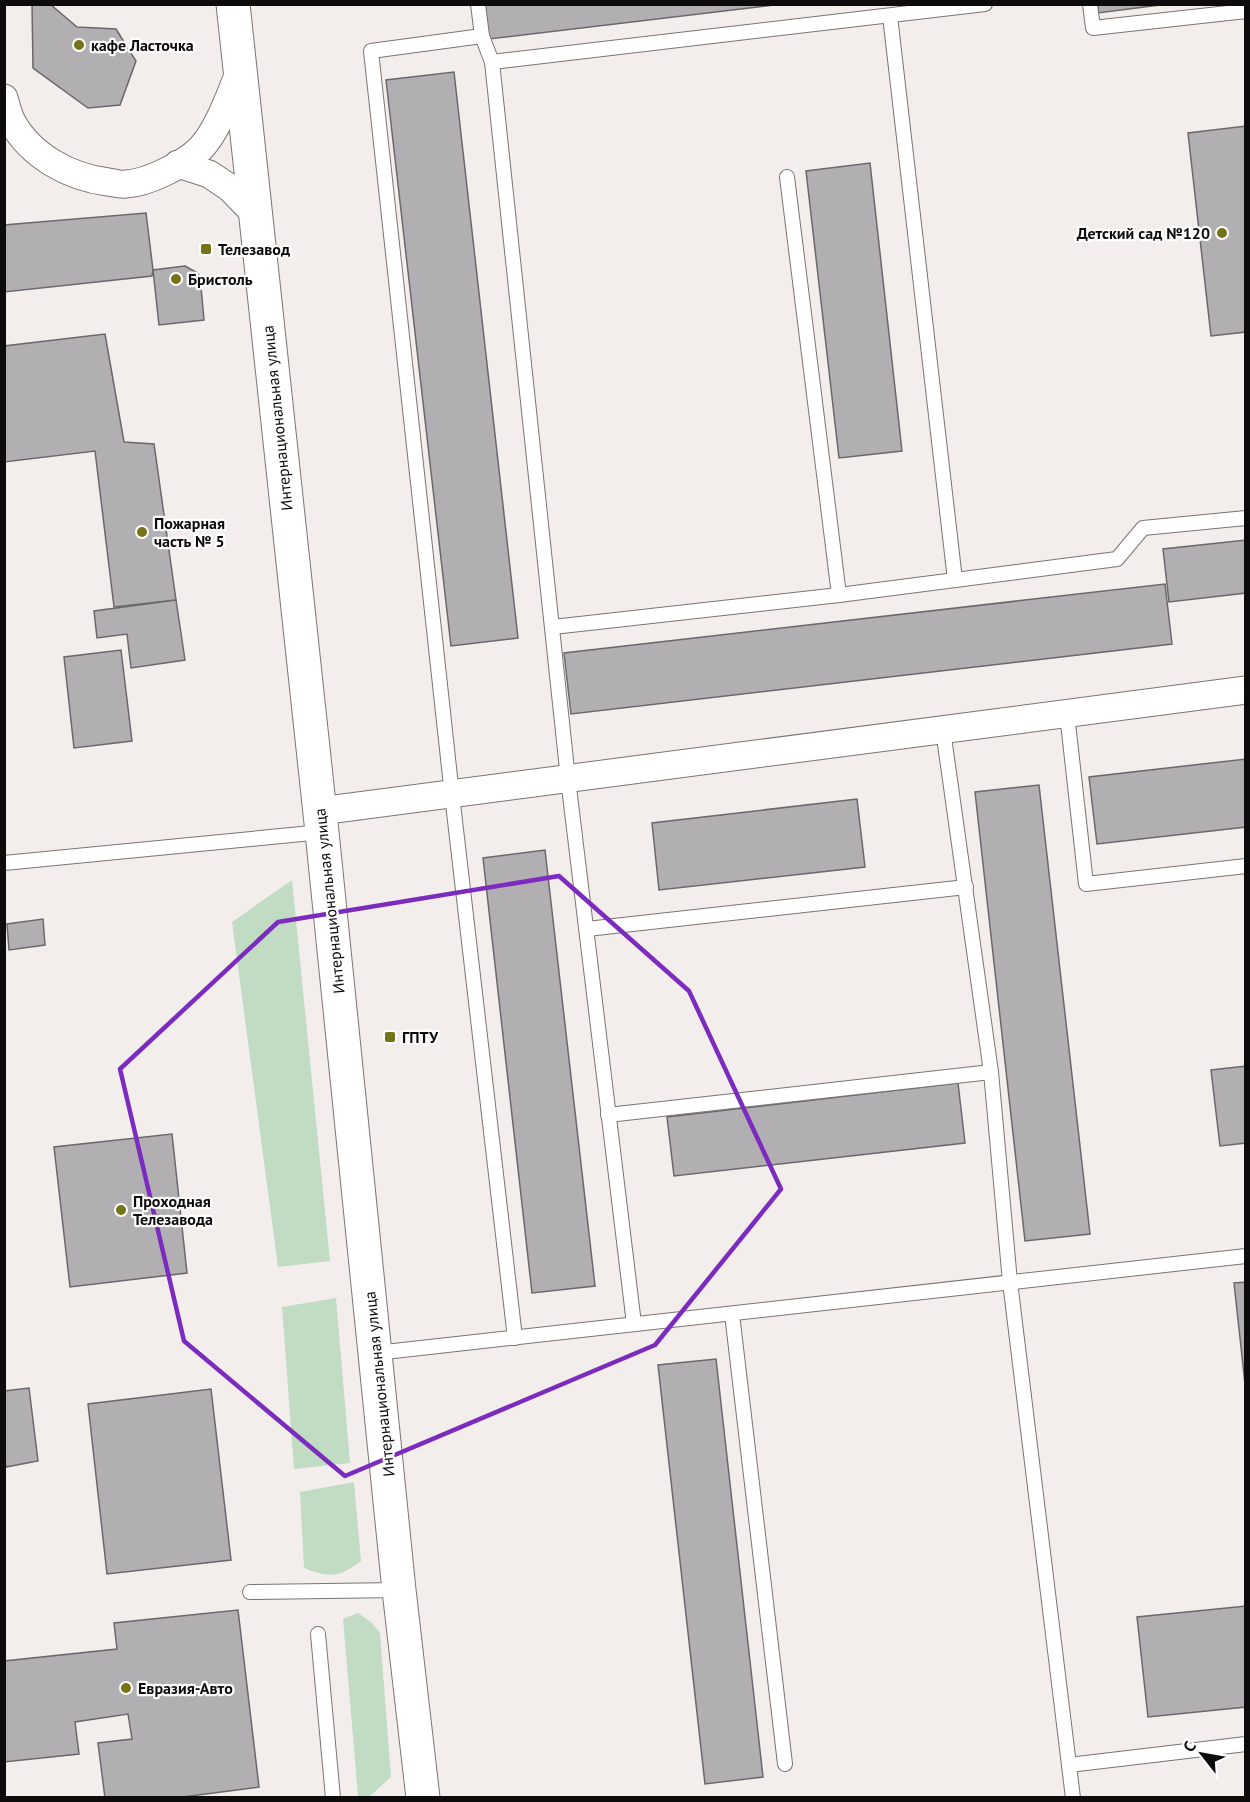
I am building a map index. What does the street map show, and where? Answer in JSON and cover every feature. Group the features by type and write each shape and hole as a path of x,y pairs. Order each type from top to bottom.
{"street":[{"name":"Интернациональная улица","path":"233,4 321,822 399,1590 423,1797"},
{"path":"4,98 10,119 24,140 44,158 64,170 92,180 126,184 152,178 201,148 217,124 240,71"},
{"path":"178,164 209,174 230,188 255,214"},
{"path":"321,822 452,795 1245,690"}],"lane":[{"path":"478,4 482,36 492,62 568,779 634,1324"},
{"path":"492,62 985,4"},
{"path":"1090,4 1093,28 1245,11"},
{"path":"890,16 955,580"},
{"path":"482,36 371,51 452,795 515,1338"},
{"path":"787,177 840,595"},
{"path":"552,627 840,595 1116,559 1143,528 1245,518"},
{"path":"1067,714 1086,884 1245,866"},
{"path":"943,730 991,1072 1011,1282 1073,1797"},
{"path":"4,863 321,822"},
{"path":"587,929 966,887"},
{"path":"609,1115 991,1072"},
{"path":"376,1353 1245,1256"},
{"path":"732,1314 785,1764"},
{"path":"250,1592 399,1590"},
{"path":"318,1634 333,1797"},
{"path":"1069,1765 1245,1744"}],"highlighted area":[{"path":"559,876 689,991 781,1189 655,1345 345,1476 184,1341 120,1069 278,922"}],"green space":[{"path":"292,880 330,1261 278,1267 232,922"},
{"path":"336,1298 350,1463 294,1469 282,1307"},
{"path":"354,1482 361,1561 346,1571 334,1575 320,1574 304,1568 300,1492"},
{"path":"358,1613 372,1623 380,1633 391,1777 369,1797 358,1796 343,1619"}],"building":[{"name":"кафе Ласточка","path":"32,4 50,4 77,27 116,29 136,61 120,105 88,108 33,68"},
{"path":"485,4 783,4 489,39"},
{"path":"1098,4 1168,4 1098,13"},
{"path":"454,72 518,638 451,646 386,80"},
{"name":"Детский сад №120","path":"1246,126 1246,332 1211,336 1188,133"},
{"path":"870,163 902,451 839,458 806,171"},
{"path":"146,213 152,276 4,292 4,225"},
{"path":"185,266 200,276 204,320 159,325 153,270"},
{"path":"105,334 124,442 154,444 176,600 114,607 95,451 4,462 4,346"},
{"path":"1246,540 1246,593 1169,602 1163,549"},
{"path":"1165,584 1172,644 571,714 564,653"},
{"path":"176,600 185,660 131,668 127,634 97,638 94,611"},
{"path":"121,650 132,741 74,748 64,657"},
{"path":"1246,759 1246,827 1097,844 1089,777"},
{"path":"1039,785 1090,1234 1025,1241 975,792"},
{"path":"857,799 865,867 659,890 652,823"},
{"path":"545,850 595,1286 532,1293 483,858"},
{"path":"43,919 45,945 9,950 7,924"},
{"path":"1246,1066 1246,1143 1220,1146 1211,1070"},
{"path":"958,1083 965,1143 674,1176 667,1117"},
{"name":"Проходная Телезавода","path":"172,1134 187,1273 70,1287 54,1147"},
{"path":"1246,1282 1246,1393 1234,1283"},
{"path":"716,1359 763,1777 705,1784 658,1365"},
{"path":"29,1388 38,1461 6,1467 4,1391"},
{"path":"211,1389 231,1560 107,1574 88,1404"},
{"path":"1246,1606 1246,1707 1148,1717 1137,1617"},
{"name":"Евразия-Авто","path":"238,1610 259,1787 175,1798 105,1798 98,1743 132,1739 128,1714 75,1722 79,1754 4,1762 4,1661 117,1649 114,1623"}],"place":[{"name":"кафе Ласточка","path":"79,45"},
{"name":"Детский сад №120","path":"1222,233"},
{"name":"Телезавод","path":"206,249"},
{"name":"Бристоль","path":"176,279"},
{"name":"Пожарная часть № 5","path":"142,532"},
{"name":"ГПТУ","path":"390,1037"},
{"name":"Проходная Телезавода","path":"121,1210"},
{"name":"Евразия-Авто","path":"126,1688"}]}
